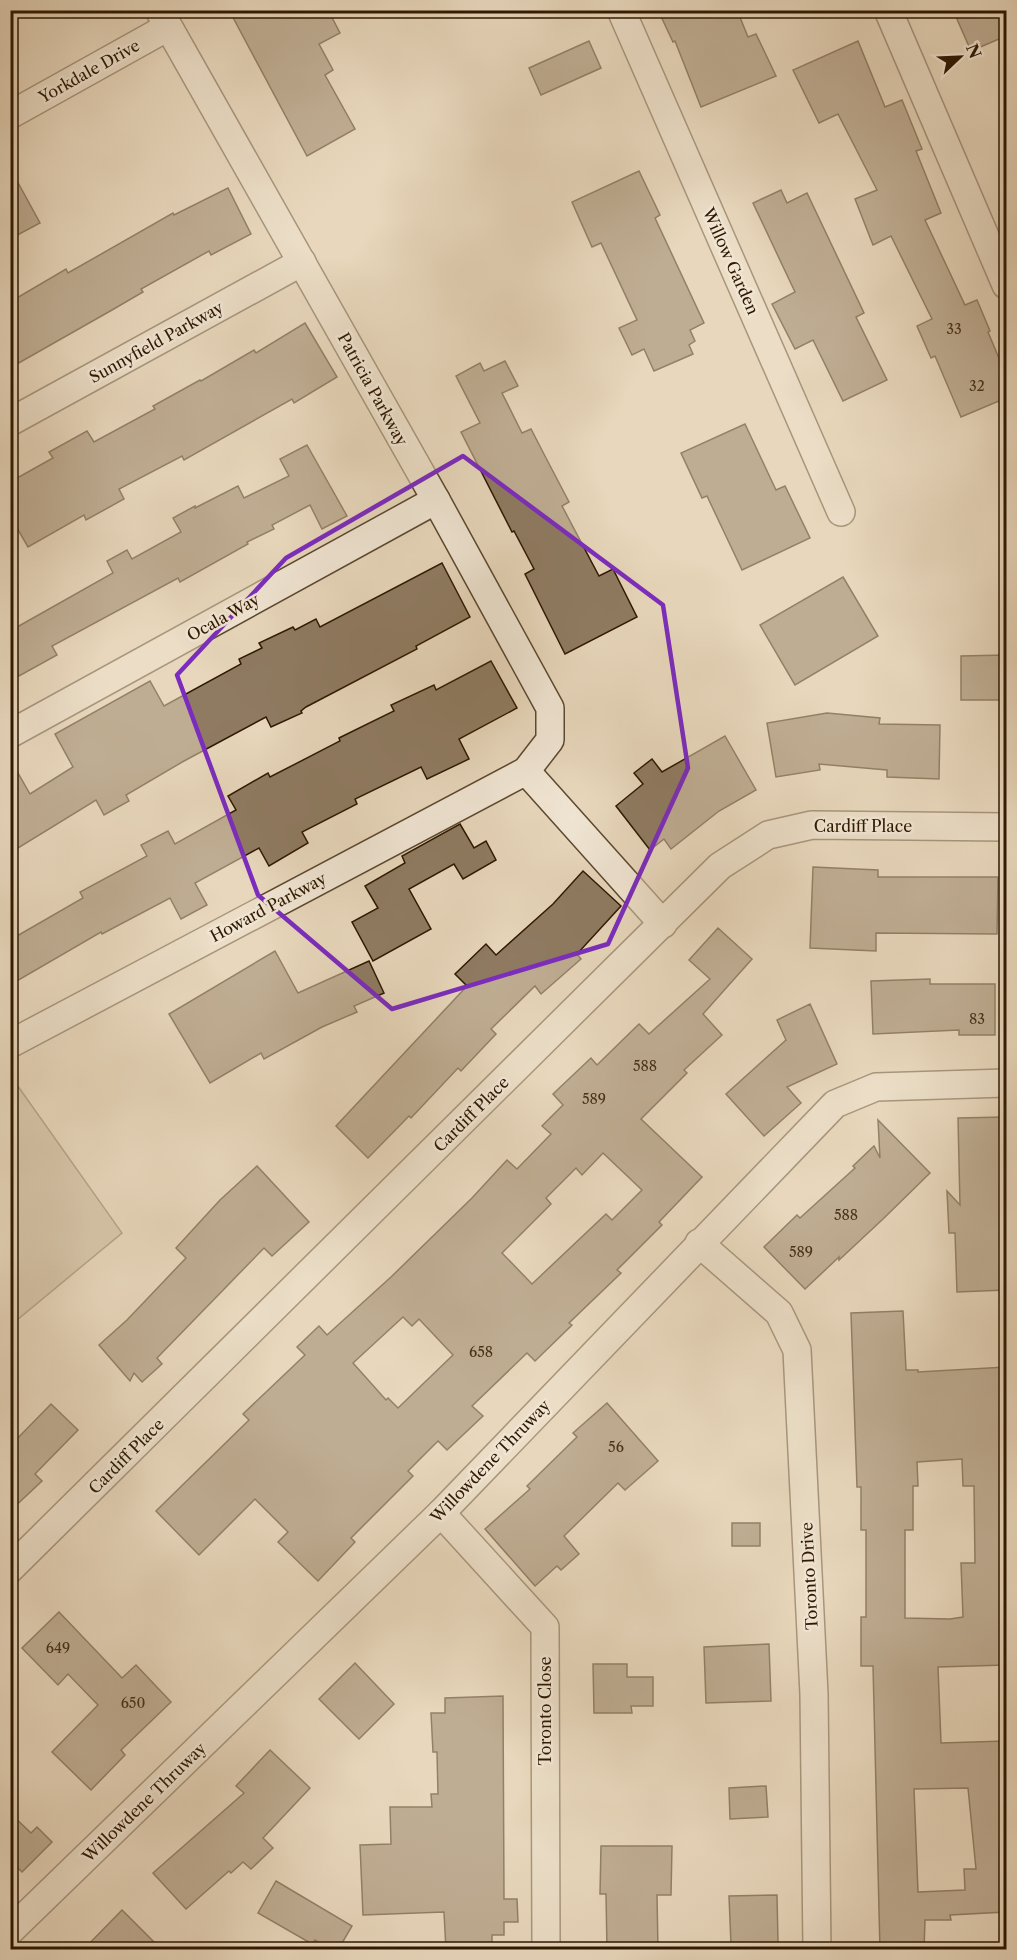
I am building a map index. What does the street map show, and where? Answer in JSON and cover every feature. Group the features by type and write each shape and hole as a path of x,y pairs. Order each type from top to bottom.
{"street":[{"name":"Willow Garden","path":"621,10 841,512"},
{"path":"888,10 1006,285"},
{"name":"Yorkdale Drive","path":"10,115 164,19"},
{"name":"Patricia Parkway","path":"164,19 436,500 550,708 550,740 526,771"},
{"name":"Sunnyfield Parkway","path":"10,422 302,262"},
{"name":"Ocala Way","path":"10,734 436,500"},
{"path":"526,771 663,924"},
{"name":"Howard Parkway","path":"10,1044 526,771"},
{"name":"Cardiff Place","path":"10,1569 720,866 768,836 812,825 1006,827"},
{"name":"Willowdene Thruway","path":"10,1931 441,1513 835,1104 876,1087 1006,1083"},
{"name":"Toronto Drive","path":"699,1243 779,1313 797,1350 814,1694 817,1950"},
{"name":"Toronto Close","path":"441,1513 545,1627 546,1950"}],"highlighted area":[{"path":"463,456 663,605 688,768 608,944 392,1009 258,895 177,675 286,558"}],"shaded area":[{"path":"10,1075 122,1233 11,1325 10,1325"}],"building":[{"path":"229,10 328,10 340,33 319,44 333,70 325,75 355,129 307,156"},
{"path":"658,10 737,10 748,37 756,34 776,76 701,107 675,41 673,42"},
{"path":"953,10 1006,10 1006,36 971,51"},
{"path":"589,41 601,68 541,95 529,68"},
{"path":"858,41 885,107 902,100 922,149 916,151 941,213 925,220 965,305 977,300 1006,375 1006,398 961,417 935,356 931,358 917,326 932,319 891,236 873,245 855,199 877,190 838,114 819,123 793,70"},
{"path":"10,168 40,223 10,239"},
{"path":"639,171 660,215 655,218 704,323 690,330 695,341 689,345 693,354 654,371 644,349 632,355 619,328 637,320 601,243 592,247 572,202"},
{"path":"228,188 251,234 211,255 209,251 141,289 143,292 10,368 10,302 66,269 68,273 173,213 174,215"},
{"path":"781,190 787,203 807,193 864,313 856,317 887,380 843,401 813,340 795,349 772,304 795,292 753,203"},
{"path":"305,323 337,377 294,403 292,399 184,460 182,456 119,489 124,499 86,520 84,515 28,547 10,516 10,482 53,458 49,452 87,431 94,442 155,409 153,406 254,350 256,353"},
{"path":"505,361 518,386 502,393 522,433 531,429 569,502 562,506 599,576 613,569 637,617 565,654 525,574 534,569 514,531 512,532 461,432 480,423 456,376 480,363 484,371"},
{"path":"745,424 776,490 785,486 810,538 742,570 707,496 702,498 681,453"},
{"path":"307,445 347,516 322,529 310,505 272,525 274,529 247,542 248,544 180,582 178,578 52,646 57,655 19,676 10,660 10,631 113,573 107,561 127,550 132,559 181,532 173,518 238,486 244,498 289,476 280,459"},
{"path":"442,563 470,617 416,646 417,649 306,707 301,711 302,713 271,727 266,717 184,761 126,795 129,801 104,815 96,800 10,853 10,759 30,794 73,767 55,734 150,681 164,706 241,664 239,659 262,648 259,643 293,627 295,630 316,619 320,627"},
{"path":"843,577 878,636 795,685 760,625"},
{"path":"1006,655 1006,700 961,700 961,656"},
{"path":"491,661 517,708 459,739 469,759 427,779 421,767 355,799 357,804 302,832 308,843 269,866 259,848 195,883 207,905 181,919 170,898 102,934 101,932 10,985 10,940 83,898 80,892 147,856 141,845 168,831 175,844 236,810 228,796 268,773 270,777 340,741 339,738 394,711 391,705 434,685 436,690"},
{"path":"827,713 880,718 879,724 940,725 939,779 887,777 887,770 819,764 820,770 776,777 767,723"},
{"path":"725,736 756,790 719,811 671,849 664,839 650,850 616,806 643,784 634,773 652,759 662,772"},
{"path":"460,824 474,848 486,841 496,860 463,879 454,864 409,889 431,929 373,961 352,922 378,908 365,886 405,863 402,856"},
{"path":"813,867 878,870 878,877 998,877 997,934 876,933 876,951 810,948"},
{"path":"583,871 621,906 577,954 581,959 541,994 535,986 491,1029 496,1034 461,1071 458,1068 411,1118 409,1116 368,1158 336,1126 467,986 455,974 486,944 496,955 553,904"},
{"path":"718,928 752,959 703,1014 722,1035 684,1070 687,1073 641,1119 702,1177 659,1222 662,1225 617,1270 621,1273 569,1323 572,1325 535,1361 527,1353 472,1406 483,1416 447,1450 438,1441 408,1471 413,1476 351,1538 355,1542 318,1581 278,1542 288,1532 255,1499 199,1555 156,1511 249,1420 243,1414 305,1355 297,1347 319,1326 327,1335 391,1277 472,1198 507,1160 517,1169 551,1134 542,1126 563,1105 553,1094 591,1058 597,1065 639,1024 649,1034 710,979 689,960","holes":["603,1153 642,1190 612,1220 606,1214 532,1284 502,1253 551,1204 546,1198 576,1168 582,1175","403,1317 412,1326 419,1319 453,1355 398,1408 388,1398 386,1400 353,1363"]},
{"path":"275,951 298,993 369,961 384,993 354,1006 357,1012 322,1027 264,1059 261,1053 210,1083 169,1014"},
{"path":"930,979 930,984 995,984 995,1035 959,1035 959,1030 873,1034 871,981"},
{"path":"810,1004 837,1064 787,1087 801,1103 764,1136 726,1094 786,1040 777,1020"},
{"path":"1006,1117 1006,1290 957,1292 955,1233 949,1233 947,1191 960,1205 958,1118"},
{"path":"878,1120 930,1173 839,1260 839,1257 805,1289 764,1247 797,1215 800,1218 855,1168 853,1166 874,1146 880,1158"},
{"path":"257,1166 309,1222 272,1256 264,1248 157,1358 162,1364 142,1382 134,1373 130,1381 99,1345 127,1320 186,1258 176,1248 220,1200"},
{"path":"903,1311 906,1370 918,1370 918,1372 1006,1367 1006,1665 938,1667 941,1743 1006,1741 1006,1912 950,1915 951,1920 925,1920 924,1950 880,1950 873,1666 861,1666 861,1617 866,1617 866,1530 861,1530 861,1487 857,1487 851,1313","holes":["962,1459 963,1486 974,1486 975,1563 961,1563 963,1617 905,1618 905,1530 913,1530 913,1486 918,1486 917,1462","968,1788 976,1869 964,1869 965,1890 918,1892 914,1789"]},
{"path":"607,1403 658,1461 625,1490 618,1483 564,1536 579,1554 561,1570 557,1566 535,1586 485,1529 530,1489 527,1486 577,1437 573,1433"},
{"path":"51,1404 78,1430 35,1474 42,1481 10,1511 10,1446"},
{"path":"732,1523 760,1523 760,1546 732,1546"},
{"path":"59,1612 122,1678 136,1665 171,1702 121,1750 125,1755 91,1790 52,1752 98,1705 68,1674 58,1685 22,1648"},
{"path":"769,1644 771,1701 706,1703 704,1647"},
{"path":"355,1663 394,1704 359,1739 319,1699"},
{"path":"593,1664 627,1664 627,1677 653,1677 653,1706 631,1706 632,1713 594,1713"},
{"path":"503,1696 504,1899 517,1899 518,1922 504,1922 504,1935 492,1935 492,1948 446,1950 444,1912 363,1915 360,1845 391,1844 390,1807 432,1807 431,1794 438,1794 437,1752 433,1752 431,1713 445,1713 445,1698"},
{"path":"270,1750 310,1788 263,1838 273,1848 251,1869 243,1862 231,1873 229,1871 186,1909 153,1873 244,1793 236,1786"},
{"path":"766,1786 768,1817 730,1819 729,1788"},
{"path":"10,1813 31,1833 37,1827 52,1842 22,1872 10,1860"},
{"path":"601,1846 672,1846 671,1895 657,1895 658,1950 607,1950 606,1894 600,1894"},
{"path":"276,1881 352,1926 338,1950 331,1950 315,1940 312,1944 258,1913"},
{"path":"777,1895 778,1943 731,1944 729,1896"},
{"path":"122,1910 162,1950 83,1950"}]}
